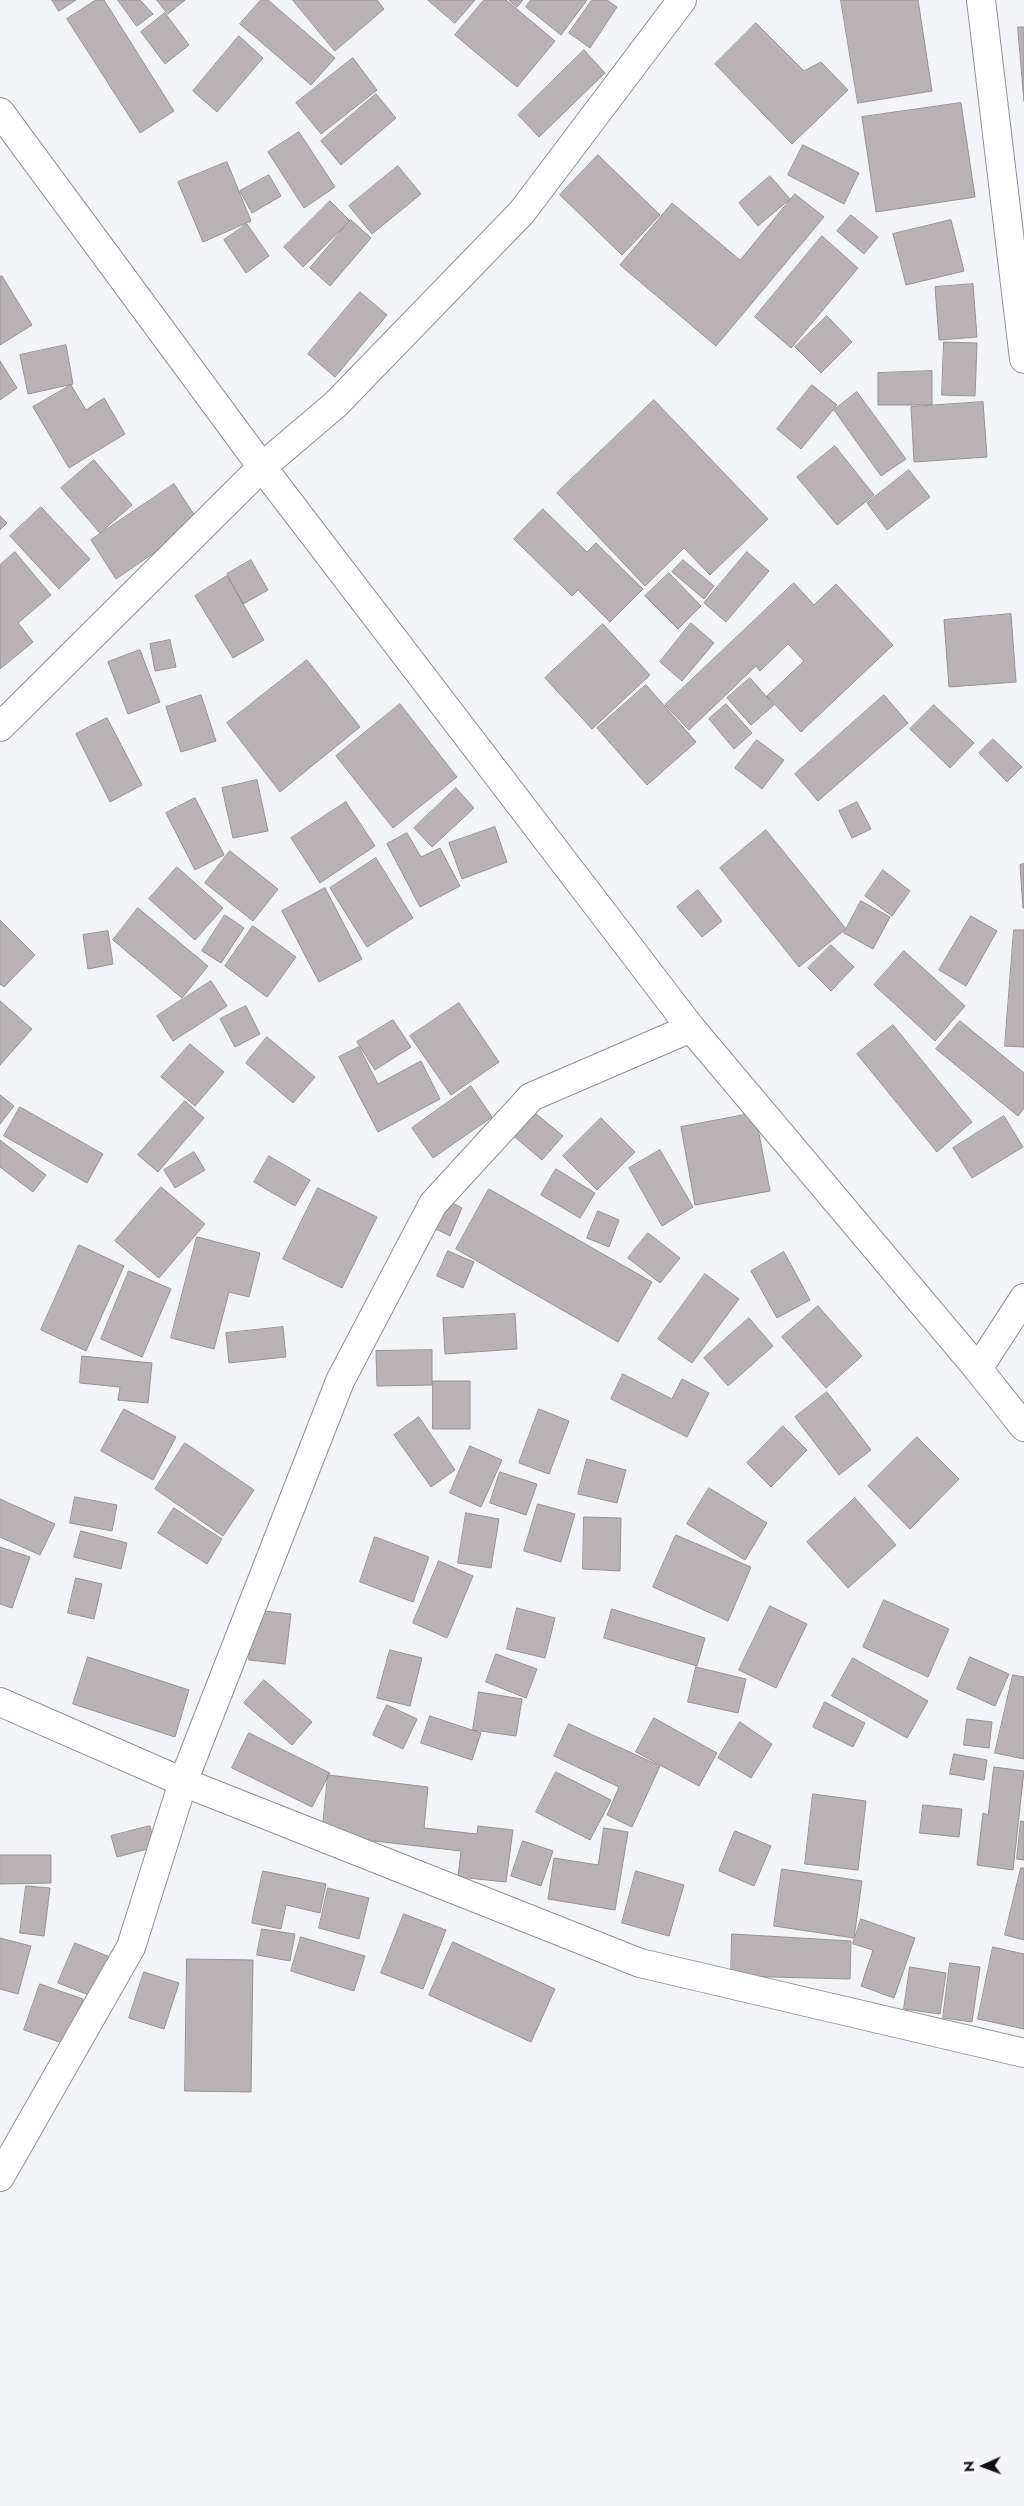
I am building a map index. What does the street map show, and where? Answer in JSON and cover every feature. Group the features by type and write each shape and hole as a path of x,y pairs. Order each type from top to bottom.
{"street":[{"path":"0,727 262,467 336,404 522,212 682,0"},
{"path":"981,0 1024,359"},
{"path":"0,112 262,467 691,1028 978,1369 1024,1428"},
{"path":"0,2177 131,1947 183,1782 340,1382 434,1204 531,1097 691,1028"},
{"path":"978,1369 1024,1298"},
{"path":"0,1702 183,1782 640,1963 1024,2053"}],"building":[{"path":"52,0 76,0 59,11"},
{"path":"96,0 104,0 174,111 140,133 67,19"},
{"path":"118,0 140,0 153,14 137,26"},
{"path":"157,0 185,0 168,14"},
{"path":"261,0 268,0 335,58 311,85 240,24"},
{"path":"293,0 377,0 384,9 335,51"},
{"path":"428,0 475,0 455,23"},
{"path":"484,0 506,0 555,41 517,87 455,35"},
{"path":"509,0 523,0 517,7"},
{"path":"531,0 587,0 561,35 526,7"},
{"path":"592,0 607,0 617,7 590,48 569,33"},
{"path":"841,0 918,0 932,91 858,103"},
{"path":"165,13 189,45 165,64 141,32"},
{"path":"756,23 804,71 821,62 848,90 792,144 715,64"},
{"path":"1018,27 1024,27 1024,101"},
{"path":"239,36 263,58 217,112 193,91"},
{"path":"584,50 605,73 539,137 518,115"},
{"path":"353,58 377,90 321,134 296,103"},
{"path":"376,94 396,118 341,165 321,141"},
{"path":"961,103 975,197 876,212 862,117"},
{"path":"299,132 335,187 304,208 268,152"},
{"path":"803,145 859,173 844,204 788,175"},
{"path":"598,155 660,215 622,255 560,195"},
{"path":"227,162 251,221 203,242 178,182"},
{"path":"398,166 421,194 372,234 349,206"},
{"path":"269,175 281,196 252,213 240,191"},
{"path":"770,176 790,199 758,226 739,203"},
{"path":"795,194 824,217 716,346 620,265 672,203 740,260"},
{"path":"330,201 350,221 303,267 284,247"},
{"path":"851,215 878,237 864,254 837,231"},
{"path":"351,220 371,238 330,286 310,268"},
{"path":"951,220 964,271 906,285 893,234"},
{"path":"247,224 269,256 246,273 224,240"},
{"path":"822,236 858,268 791,348 755,317"},
{"path":"2,276 32,325 0,345 0,277"},
{"path":"973,284 977,337 939,340 935,287"},
{"path":"360,292 387,315 335,377 308,354"},
{"path":"827,316 852,342 821,373 795,347"},
{"path":"944,342 977,343 975,396 942,395"},
{"path":"66,345 73,384 28,394 20,355"},
{"path":"0,361 17,388 0,400"},
{"path":"932,371 932,405 878,405 878,373"},
{"path":"71,385 86,410 104,398 125,434 69,468 33,407"},
{"path":"812,385 837,405 801,449 777,429"},
{"path":"857,392 906,459 881,476 834,410"},
{"path":"654,400 768,519 710,575 684,548 645,586 557,493"},
{"path":"983,402 987,457 914,462 911,407"},
{"path":"835,446 874,495 837,525 797,477"},
{"path":"94,460 132,505 100,533 61,488"},
{"path":"909,470 930,497 887,530 867,503"},
{"path":"174,484 199,522 116,579 91,540"},
{"path":"41,507 90,559 59,589 10,536"},
{"path":"543,509 587,552 596,543 643,589 610,622 578,590 572,596 514,539"},
{"path":"0,516 7,523 0,530"},
{"path":"15,552 51,595 18,623 33,642 0,669 0,565"},
{"path":"747,552 769,571 726,622 704,603"},
{"path":"251,560 268,590 243,604 227,574"},
{"path":"683,560 714,586 704,599 672,572"},
{"path":"669,573 701,606 678,629 645,596"},
{"path":"227,576 264,640 233,658 195,596"},
{"path":"794,583 814,605 836,584 893,645 801,732 767,696 804,661 788,644 760,671 756,666 689,730 665,705"},
{"path":"1011,614 1016,682 949,687 944,620"},
{"path":"691,623 714,643 682,681 660,662"},
{"path":"603,624 650,675 592,729 545,678"},
{"path":"170,640 176,667 155,671 150,644"},
{"path":"140,650 160,702 128,714 108,662"},
{"path":"307,660 360,727 280,792 227,723"},
{"path":"750,678 774,705 751,725 727,698"},
{"path":"646,685 696,742 647,785 597,728"},
{"path":"201,695 216,741 181,752 166,707"},
{"path":"884,695 908,723 818,801 795,774"},
{"path":"400,704 457,777 393,828 336,756"},
{"path":"726,704 752,733 734,749 709,719"},
{"path":"934,705 974,743 950,768 910,729"},
{"path":"107,718 142,785 110,802 76,734"},
{"path":"993,739 1022,767 1007,782 979,753"},
{"path":"757,740 784,760 762,789 735,768"},
{"path":"257,780 268,831 233,838 222,788"},
{"path":"456,788 474,808 432,847 414,828"},
{"path":"195,798 224,855 195,870 166,813"},
{"path":"346,802 375,846 320,883 291,838"},
{"path":"857,802 871,829 852,838 839,811"},
{"path":"495,827 507,862 462,879 449,843"},
{"path":"766,830 846,929 799,967 720,868"},
{"path":"407,833 421,857 440,848 460,886 420,907 387,844"},
{"path":"230,851 278,889 253,921 205,883"},
{"path":"376,858 413,918 367,947 330,888"},
{"path":"1024,864 1024,908 1023,908 1020,865"},
{"path":"177,867 223,908 195,940 149,899"},
{"path":"883,870 910,891 892,916 865,896"},
{"path":"325,888 362,959 319,982 282,911"},
{"path":"698,890 722,921 702,937 677,907"},
{"path":"861,901 890,917 873,949 844,933"},
{"path":"138,908 208,966 182,998 113,940"},
{"path":"225,915 244,928 221,963 202,951"},
{"path":"971,916 997,931 966,986 939,970"},
{"path":"0,920 35,955 4,987 0,984"},
{"path":"253,926 296,957 267,997 225,966"},
{"path":"1014,930 1024,930 1024,1047 1005,1046"},
{"path":"108,931 113,964 88,969 83,935"},
{"path":"831,945 854,967 831,991 808,968"},
{"path":"904,951 965,1006 935,1041 874,985"},
{"path":"211,981 227,1006 173,1041 157,1016"},
{"path":"0,1001 32,1029 0,1065"},
{"path":"459,1003 499,1062 451,1095 410,1036"},
{"path":"246,1006 260,1034 235,1047 220,1019"},
{"path":"393,1020 411,1047 375,1070 357,1042"},
{"path":"960,1021 1024,1073 1024,1108 1018,1116 936,1049"},
{"path":"893,1025 972,1122 937,1152 857,1054"},
{"path":"267,1037 315,1077 293,1103 246,1063"},
{"path":"190,1044 224,1072 195,1106 161,1077"},
{"path":"359,1047 378,1084 421,1061 440,1099 378,1132 339,1057"},
{"path":"471,1086 492,1117 433,1158 412,1128"},
{"path":"0,1095 14,1106 0,1124"},
{"path":"185,1101 204,1118 158,1172 138,1155"},
{"path":"20,1107 103,1154 87,1183 4,1136"},
{"path":"529,1108 563,1136 542,1160 510,1133"},
{"path":"755,1113 770,1191 695,1205 681,1127"},
{"path":"1004,1116 1023,1147 972,1178 953,1148"},
{"path":"601,1118 635,1152 597,1190 563,1156"},
{"path":"0,1140 46,1175 33,1192 0,1167"},
{"path":"660,1150 693,1207 662,1226 629,1168"},
{"path":"194,1152 205,1170 175,1188 164,1170"},
{"path":"269,1156 310,1180 295,1206 254,1182"},
{"path":"556,1169 595,1193 580,1218 541,1195"},
{"path":"161,1187 205,1224 159,1278 115,1241"},
{"path":"318,1188 377,1217 342,1288 283,1259"},
{"path":"489,1189 652,1282 618,1342 456,1249"},
{"path":"443,1198 462,1208 450,1236 430,1226"},
{"path":"598,1211 619,1220 609,1247 587,1238"},
{"path":"648,1233 680,1258 660,1283 628,1258"},
{"path":"197,1237 260,1253 249,1297 229,1292 214,1349 171,1338"},
{"path":"79,1245 124,1266 86,1351 41,1330"},
{"path":"448,1251 474,1262 463,1288 437,1276"},
{"path":"784,1252 810,1300 777,1318 751,1271"},
{"path":"129,1271 171,1289 142,1357 101,1339"},
{"path":"705,1274 739,1299 692,1363 658,1339"},
{"path":"818,1306 862,1356 826,1388 782,1337"},
{"path":"515,1314 517,1349 445,1354 443,1318"},
{"path":"749,1318 773,1346 728,1386 704,1358"},
{"path":"283,1327 286,1357 229,1363 226,1333"},
{"path":"432,1350 432,1385 377,1386 376,1351"},
{"path":"82,1356 152,1363 148,1403 118,1400 120,1387 80,1383"},
{"path":"623,1374 672,1399 682,1379 709,1393 687,1437 611,1399"},
{"path":"433,1381 470,1381 470,1429 433,1429"},
{"path":"827,1392 871,1450 839,1475 795,1417"},
{"path":"124,1409 176,1437 153,1480 101,1451"},
{"path":"539,1409 569,1421 549,1474 519,1463"},
{"path":"419,1417 455,1470 431,1487 394,1435"},
{"path":"783,1426 807,1450 771,1487 747,1463"},
{"path":"917,1437 959,1479 910,1529 868,1486"},
{"path":"185,1443 254,1490 223,1536 155,1489"},
{"path":"470,1446 502,1460 481,1507 450,1493"},
{"path":"587,1459 626,1470 617,1503 578,1494"},
{"path":"500,1472 537,1484 526,1515 490,1503"},
{"path":"709,1488 767,1523 745,1560 687,1524"},
{"path":"75,1497 117,1505 112,1531 70,1523"},
{"path":"855,1498 896,1545 848,1588 807,1542"},
{"path":"0,1499 55,1524 40,1555 0,1537"},
{"path":"538,1504 575,1514 561,1562 524,1551"},
{"path":"174,1508 222,1539 207,1564 158,1533"},
{"path":"466,1513 499,1519 491,1568 458,1563"},
{"path":"584,1517 621,1518 620,1571 583,1569"},
{"path":"81,1531 127,1543 121,1569 74,1557"},
{"path":"676,1535 751,1567 728,1621 653,1587"},
{"path":"375,1537 429,1557 413,1602 360,1582"},
{"path":"0,1547 30,1557 12,1608 0,1604"},
{"path":"439,1561 473,1576 447,1638 413,1623"},
{"path":"76,1578 102,1584 94,1619 68,1613"},
{"path":"884,1600 949,1629 928,1677 863,1647"},
{"path":"770,1606 807,1624 776,1688 739,1670"},
{"path":"517,1608 555,1618 545,1658 507,1649"},
{"path":"612,1609 705,1638 697,1666 604,1638"},
{"path":"255,1610 291,1614 285,1664 249,1660"},
{"path":"390,1650 422,1658 410,1706 377,1698"},
{"path":"496,1654 537,1669 526,1698 486,1682"},
{"path":"88,1657 189,1690 175,1737 73,1704"},
{"path":"970,1657 1009,1674 995,1706 957,1689"},
{"path":"853,1658 928,1701 907,1738 832,1696"},
{"path":"696,1667 746,1679 738,1713 688,1702"},
{"path":"1013,1675 1024,1677 1024,1759 995,1753"},
{"path":"264,1680 312,1722 292,1745 244,1703"},
{"path":"479,1692 522,1699 516,1736 473,1730"},
{"path":"825,1702 865,1723 853,1747 813,1727"},
{"path":"387,1705 417,1719 403,1749 373,1735"},
{"path":"430,1716 481,1733 472,1760 421,1743"},
{"path":"654,1718 717,1753 699,1786 636,1752"},
{"path":"967,1719 992,1722 989,1748 964,1745"},
{"path":"740,1722 772,1744 751,1778 718,1758"},
{"path":"569,1724 660,1766 632,1827 607,1815 619,1787 554,1756"},
{"path":"249,1733 330,1773 312,1807 232,1768"},
{"path":"954,1754 987,1760 984,1780 950,1774"},
{"path":"994,1767 1024,1771 1013,1870 977,1865 983,1813 988,1815"},
{"path":"556,1772 611,1800 590,1840 536,1812"},
{"path":"328,1775 428,1787 424,1828 477,1834 478,1826 513,1830 506,1882 458,1877 461,1851 322,1835"},
{"path":"813,1794 866,1801 858,1870 805,1864"},
{"path":"923,1805 962,1809 959,1837 920,1833"},
{"path":"1021,1821 1024,1822 1024,1860 1017,1859"},
{"path":"150,1826 155,1847 117,1857 111,1836"},
{"path":"604,1828 628,1832 615,1910 548,1899 554,1858 598,1865"},
{"path":"735,1831 771,1846 754,1886 719,1871"},
{"path":"523,1841 553,1851 541,1886 511,1876"},
{"path":"0,1855 51,1855 51,1883 0,1884"},
{"path":"1021,1868 1024,1868 1024,1940 1005,1935"},
{"path":"782,1869 862,1881 854,1938 774,1926"},
{"path":"263,1871 326,1884 320,1913 286,1905 281,1929 252,1923"},
{"path":"636,1871 684,1885 669,1936 622,1923"},
{"path":"26,1886 50,1888 44,1936 20,1933"},
{"path":"328,1888 369,1898 359,1939 319,1928"},
{"path":"404,1914 446,1930 423,1989 381,1973"},
{"path":"861,1919 915,1938 894,1998 861,1986 873,1950 853,1944"},
{"path":"262,1929 295,1934 290,1961 257,1955"},
{"path":"732,1934 851,1941 850,1979 731,1976"},
{"path":"301,1937 365,1956 354,1991 291,1971"},
{"path":"0,1938 31,1946 18,1994 0,1989"},
{"path":"453,1942 555,1989 531,2042 429,1995"},
{"path":"75,1943 110,1957 94,1997 58,1983"},
{"path":"993,1947 1024,1954 1024,2029 978,2019"},
{"path":"187,1959 253,1960 251,2092 185,2091"},
{"path":"950,1963 980,1967 972,2022 943,2018"},
{"path":"910,1967 946,1973 940,2014 904,2009"},
{"path":"144,1972 179,1983 164,2029 129,2018"},
{"path":"40,1984 83,1999 68,2045 24,2030"}]}
